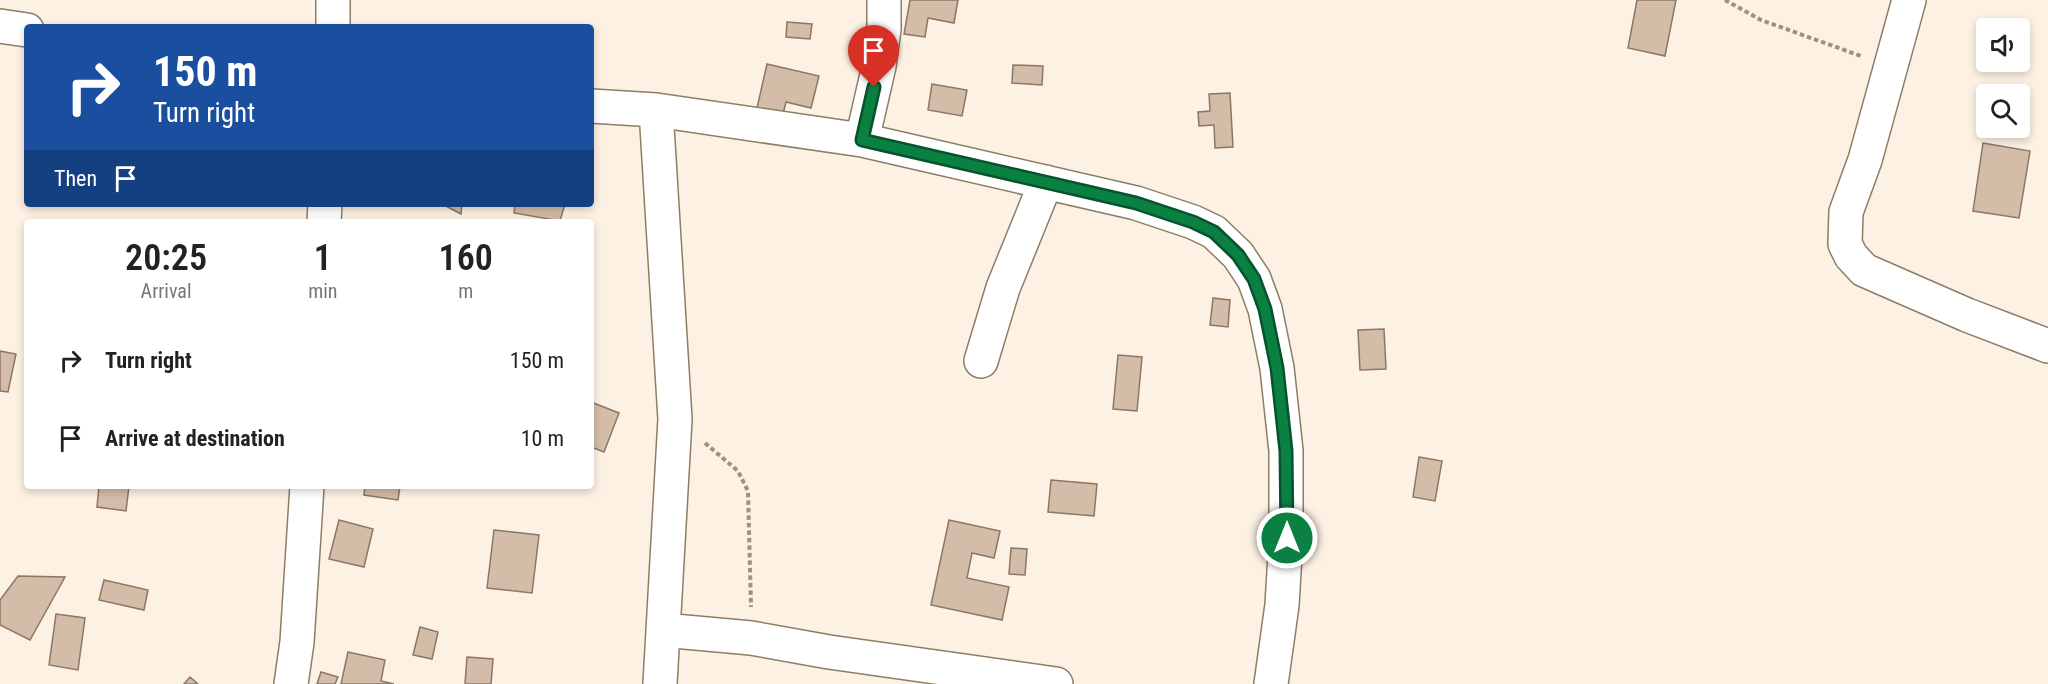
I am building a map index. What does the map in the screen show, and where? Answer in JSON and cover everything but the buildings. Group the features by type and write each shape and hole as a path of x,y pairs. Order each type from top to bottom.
{"street":[{"path":"333,0 333,24"},
{"path":"862,140 879,66 884,29 884,0"},
{"path":"1909,0 1865,160 1846,212 1845,244 1851,256 1864,270 1967,315 2048,346"},
{"path":"0,26 24,30"},
{"path":"594,106 656,110 862,140 1136,203 1193,222 1214,232 1238,255 1254,279 1265,309 1277,368 1286,451 1287,538 1282,605 1271,684"},
{"path":"656,110 675,419 660,684"},
{"path":"981,361 1003,288 1046,182"},
{"path":"291,684 297,642 307,489"},
{"path":"663,630 751,638 829,652 1056,684"}],"path":[{"path":"1725,0 1761,20 1890,67"},
{"path":"675,419 738,471 748,491 751,638"}],"route":[{"path":"874,87 862,140 1136,203 1193,222 1214,232 1238,255 1254,279 1265,309 1277,368 1286,451 1287,538"}]}
